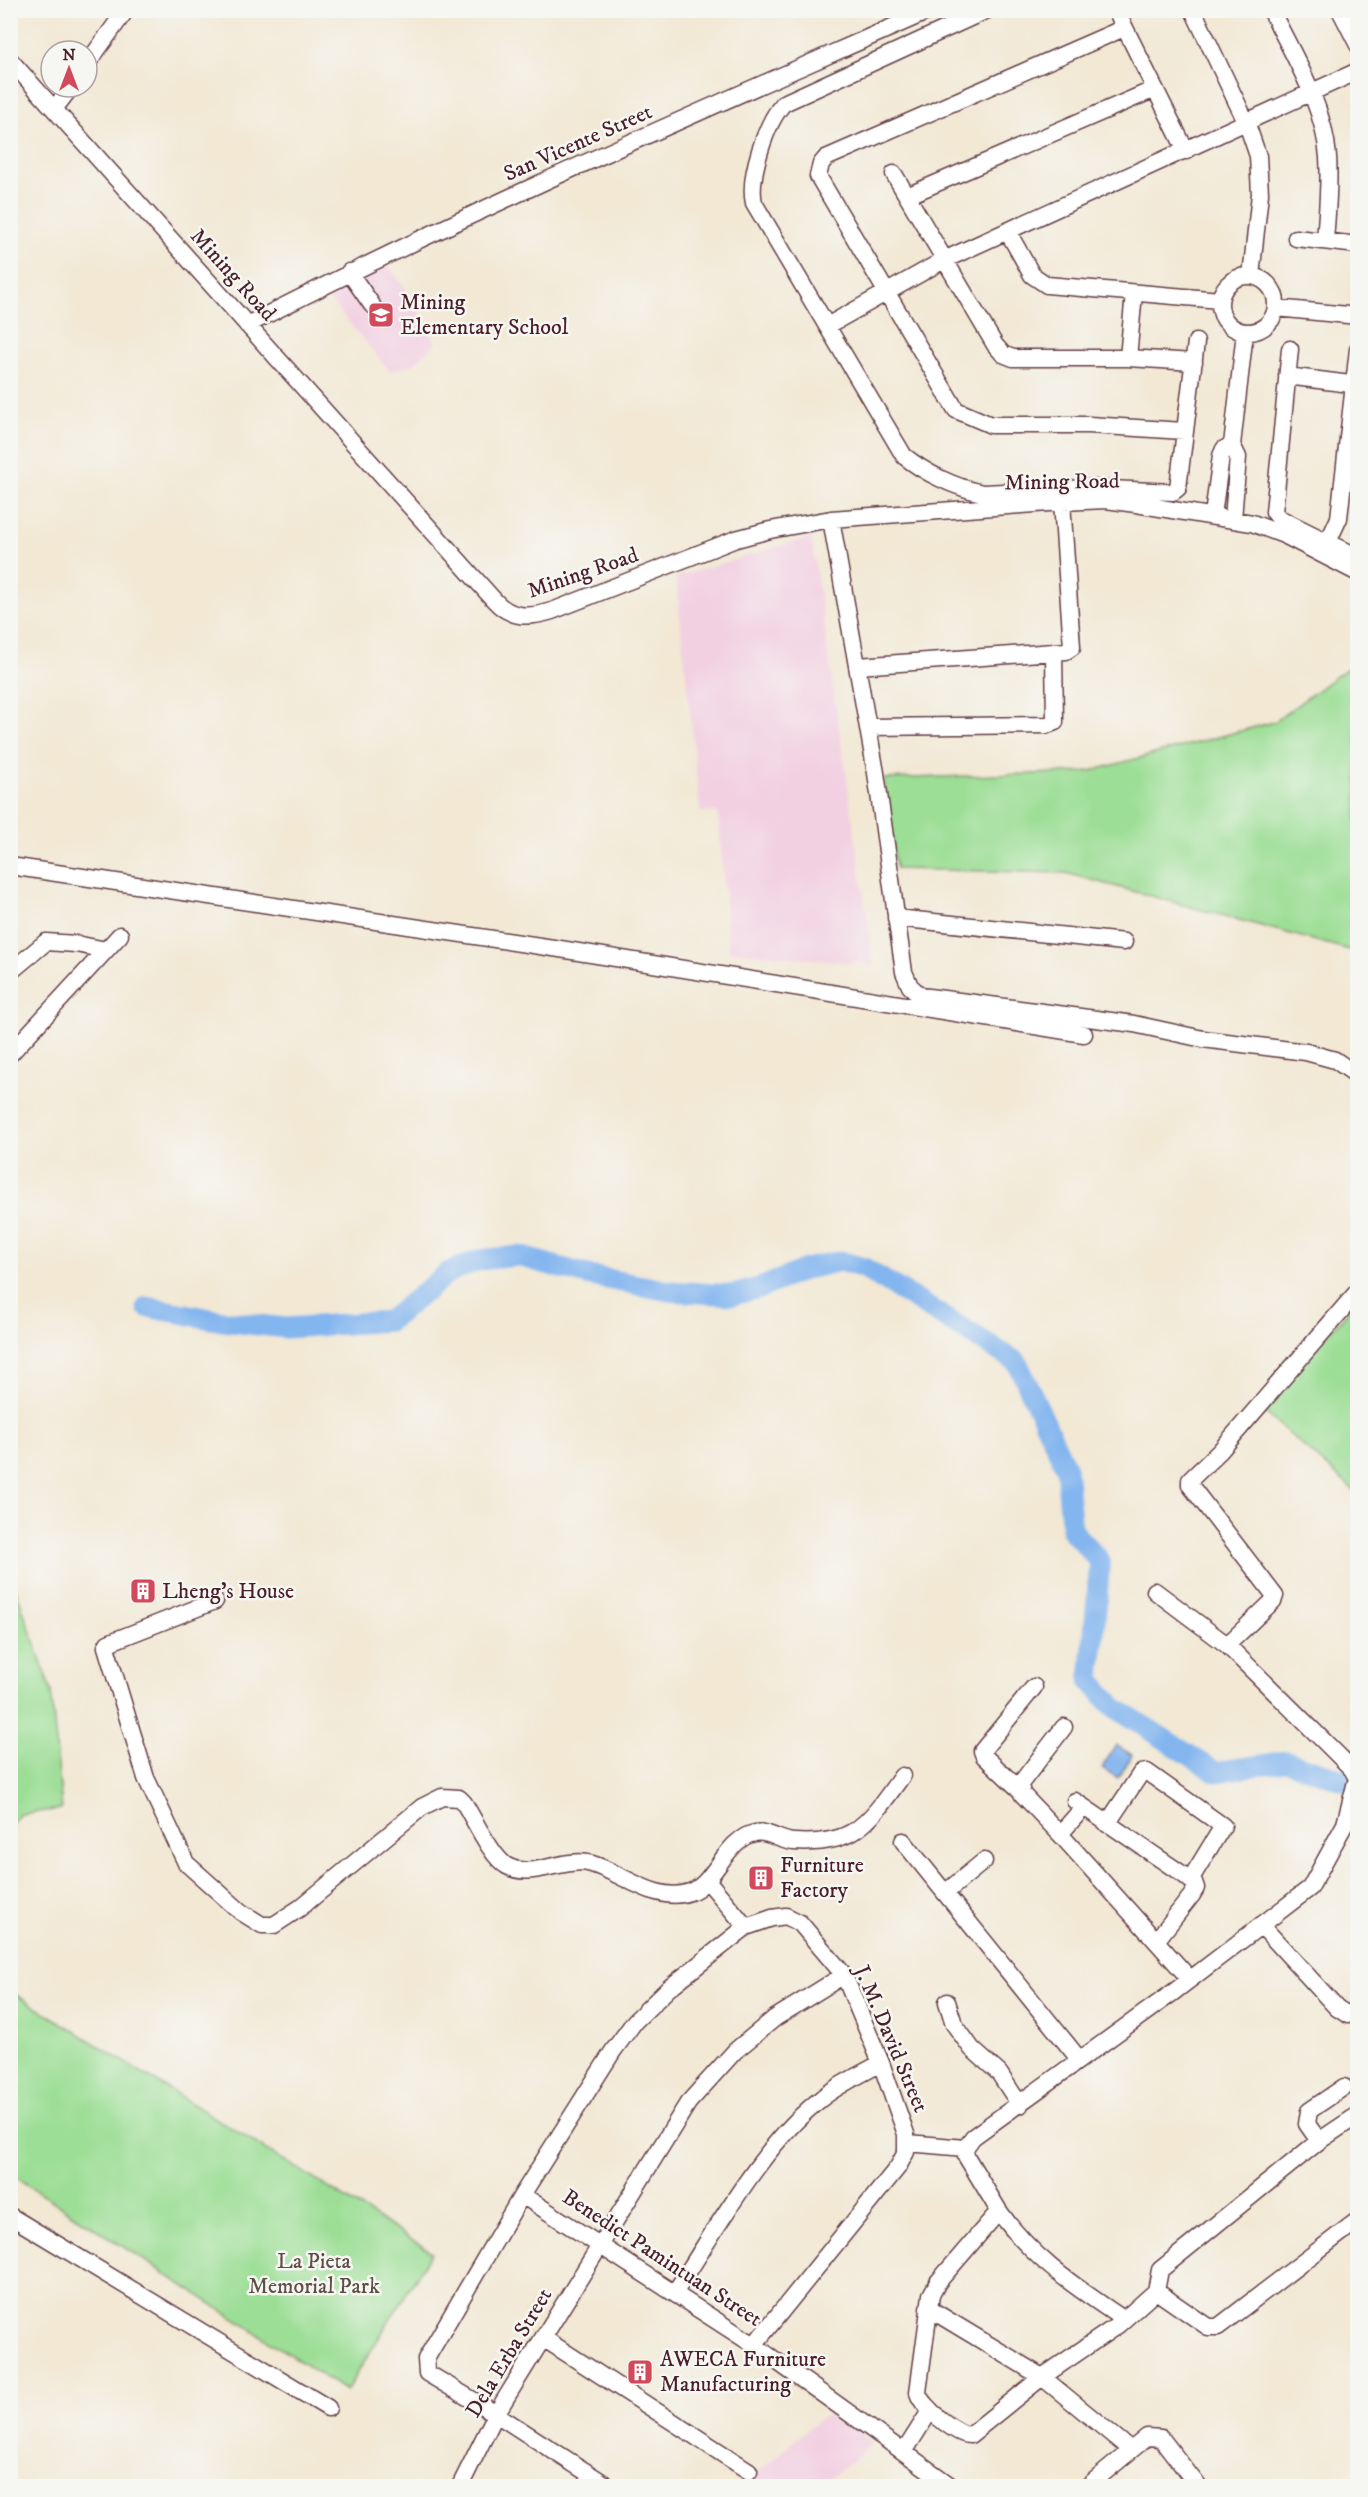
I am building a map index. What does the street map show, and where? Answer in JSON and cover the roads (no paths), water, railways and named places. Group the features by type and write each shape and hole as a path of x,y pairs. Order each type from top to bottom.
{"street":[{"path":"99,47 126,10"},
{"name":"San Vicente Street","path":"247,325 350,272 696,114 932,10"},
{"path":"987,10 784,103 773,117 751,184 754,203 904,456 915,465 967,490 983,493 1089,488 1173,492 1178,488 1196,342"},
{"path":"1116,10 1186,151"},
{"path":"1193,10 1247,124 1258,156 1260,194 1251,276"},
{"path":"1271,10 1312,93 1324,128 1328,156 1325,241"},
{"path":"1340,10 1358,45"},
{"path":"1124,28 826,158 821,164 820,182 947,399 956,410 991,425 1089,425 1184,431"},
{"name":"Mining Road","path":"10,60 56,108 494,600 508,612 528,616 552,611 736,539 770,530 831,519 1062,502 1106,500 1233,519 1266,527 1358,573"},
{"path":"827,326 945,260 1247,124 1358,71"},
{"path":"907,196 1155,89"},
{"path":"56,108 62,99"},
{"path":"894,174 995,345 1003,354 1013,358 1128,358 1194,362"},
{"path":"1008,232 1032,275 1047,285 1220,300"},
{"path":"1296,238 1358,245"},
{"path":"350,272 372,305"},
{"path":"1251,276 1267,283 1276,298 1276,308 1274,316 1262,328 1245,332 1229,325 1220,309 1220,300 1223,292 1234,280 1251,276"},
{"path":"1128,358 1134,293"},
{"path":"1276,308 1358,316"},
{"path":"1233,519 1238,457 1232,445 1245,332"},
{"path":"1290,349 1274,512 1279,518 1358,557"},
{"path":"1328,542 1339,518 1356,384 1358,349"},
{"path":"1287,376 1356,384"},
{"path":"1213,515 1221,456 1224,449 1232,445"},
{"path":"1218,486 1236,488"},
{"path":"858,666 1066,651 1072,647 1062,502"},
{"path":"831,519 868,727 903,972 910,986 921,996 1134,1024 1203,1039 1306,1052 1335,1060 1358,1076"},
{"path":"868,727 1047,725 1055,722 1054,652"},
{"path":"10,866 1084,1034"},
{"path":"896,918 1124,942"},
{"path":"13,1045 120,935"},
{"path":"10,972 46,942 76,944 106,950"},
{"path":"901,1004 910,986"},
{"path":"1227,1645 1273,1601 1275,1596 1190,1485 1190,1480 1220,1451 1358,1291"},
{"path":"1123,2319 1056,2273 1017,2238 966,2156 965,2148 973,2137 1020,2105 1310,1888 1346,1824 1356,1782 1293,1708 1227,1645 1155,1591"},
{"path":"215,1601 108,1643 106,1647 146,1778 186,1863 241,1912 262,1926 274,1925 300,1908 422,1807 435,1799 451,1796 464,1803 498,1859 511,1868 525,1870 574,1862 590,1863 659,1893 674,1895 687,1893 707,1881 720,1860 753,1833 763,1832 792,1842 846,1838 858,1830 902,1776"},
{"path":"1034,1687 982,1751 984,1756 1020,1790 1190,1979"},
{"path":"1020,1790 1022,1780 1064,1727"},
{"path":"1107,1824 1141,1773 1147,1772 1223,1826 1190,1880"},
{"path":"1060,1834 1079,1804 1190,1880 1196,1888 1156,1941"},
{"path":"1346,1824 1358,1837"},
{"path":"903,1841 1079,2059"},
{"path":"945,1893 984,1861"},
{"path":"707,1881 746,1927"},
{"name":"J. M. David Street","path":"496,2414 427,2373 426,2359 434,2342 522,2195 613,2051 635,2021 669,1988 746,1927 786,1916 800,1923 844,1975 881,2063 908,2143 898,2167 754,2345"},
{"path":"1261,1924 1337,2008 1348,2014 1358,2008"},
{"name":"Dela Erba Street","path":"460,2487 496,2414 688,2103 709,2076 735,2051 775,2019 844,1975"},
{"path":"947,2002 954,2024 972,2049 999,2073 1020,2105"},
{"path":"675,2292 763,2160 790,2129 822,2098 881,2063"},
{"path":"1319,2141 1307,2124 1309,2111 1344,2087"},
{"path":"999,2211 938,2282 928,2308 918,2392 920,2400 930,2411 967,2436 1042,2377 1083,2352 1156,2291 1160,2270 1319,2141 1358,2115"},
{"path":"908,2143 965,2148"},
{"name":"Benedict Pamintuan Street","path":"522,2195 754,2345 863,2426 904,2452 951,2487"},
{"path":"10,2216 328,2408"},
{"path":"1156,2291 1208,2327 1218,2327 1358,2220"},
{"path":"928,2308 1042,2377 1131,2451"},
{"path":"543,2338 749,2471"},
{"path":"904,2452 930,2411"},
{"path":"496,2414 608,2487"},
{"path":"1089,2487 1147,2437 1154,2436 1161,2438 1198,2487"}],"water":[{"path":"1116,1745 1132,1755 1118,1778 1102,1768"}],"waterway":[{"path":"147,1307 222,1321 286,1328 389,1321 449,1272 479,1260 518,1256 591,1276 669,1291 733,1295 763,1287 806,1269 840,1261 864,1268 1017,1362 1066,1468 1072,1531 1100,1561 1090,1680 1114,1707 1216,1772 1286,1761 1358,1785"}],"place":[{"name":"Mining Elementary School","path":"381,315"},
{"name":"Lheng's House","path":"143,1591"},
{"name":"Furniture Factory","path":"761,1878"},
{"name":"AWECA Furniture Manufacturing","path":"640,2372"}],"park label":[{"name":"La Pieta Memorial Park","path":"314,2274"}]}
